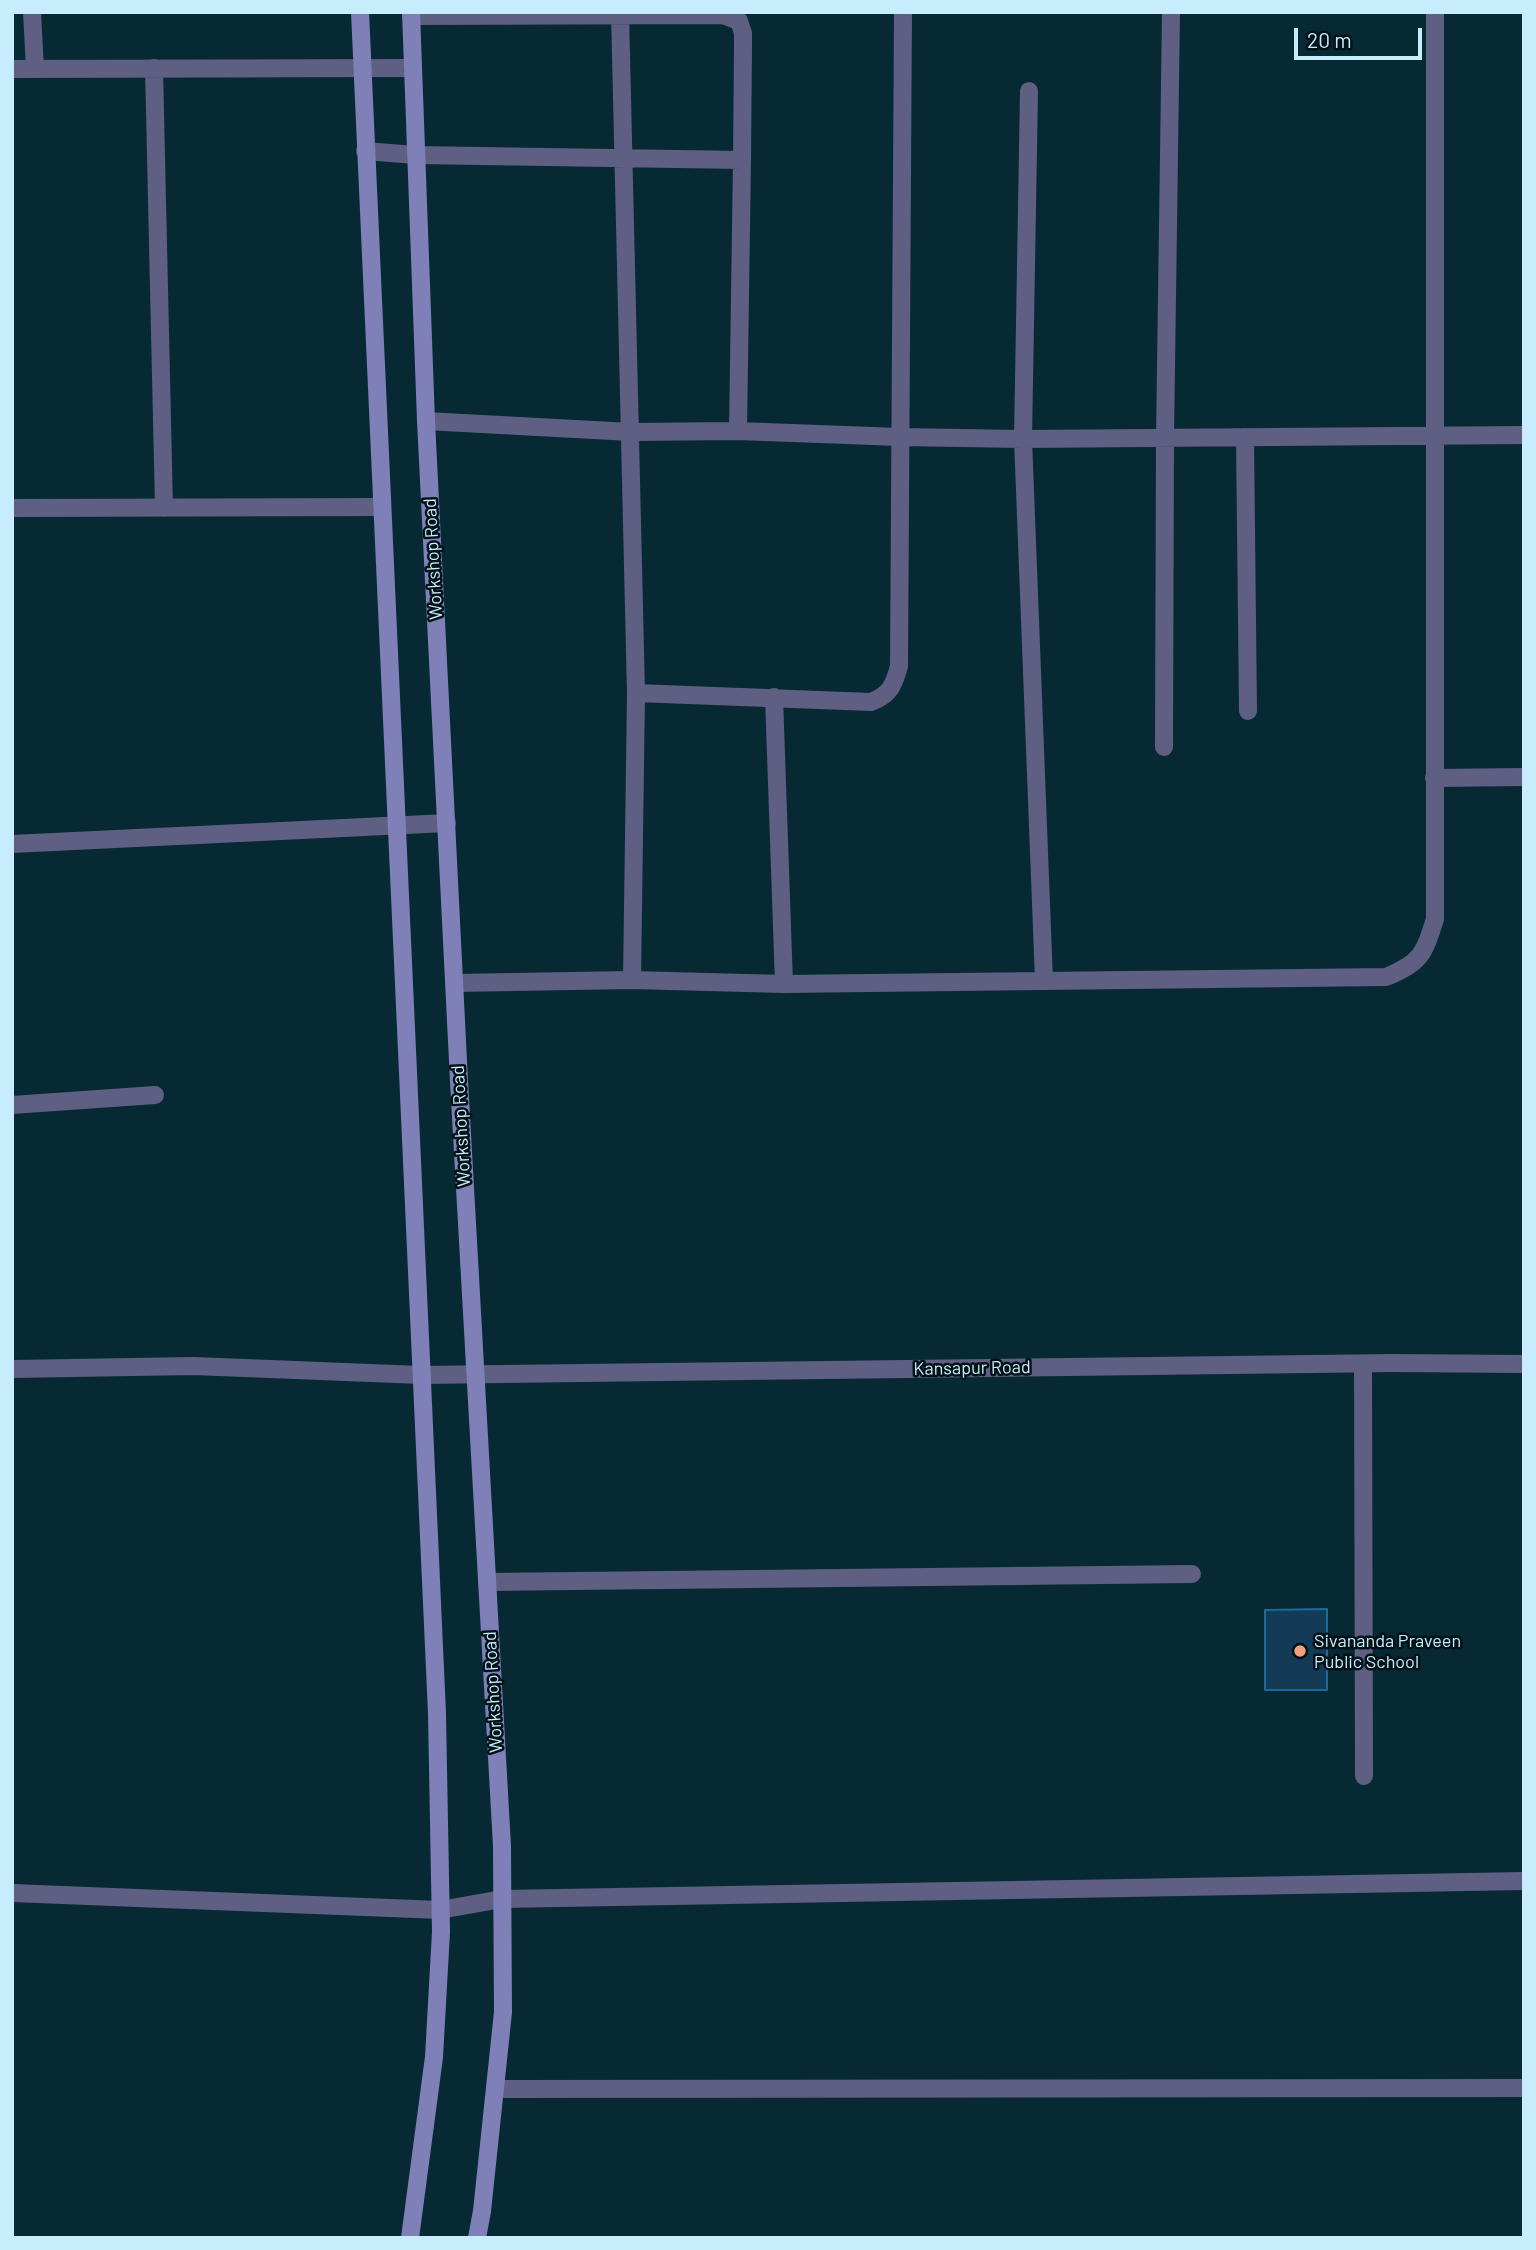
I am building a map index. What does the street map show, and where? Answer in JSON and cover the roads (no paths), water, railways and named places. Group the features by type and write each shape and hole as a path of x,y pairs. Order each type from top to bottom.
{"main road":[{"path":"359,12 437,1713 440,1910 434,2057 410,2238"},
{"name":"Workshop Road","path":"411,14 426,421 502,1846 503,2012 477,2238"}],"street":[{"path":"32,12 34,69"},
{"path":"636,693 871,702 884,697 894,684 899,666 903,12"},
{"path":"1164,747 1171,12"},
{"path":"455,983 632,980 784,984 1386,977 1408,968 1426,947 1434,919 1436,12"},
{"path":"411,14 723,15 739,21 743,41 738,431"},
{"path":"620,14 636,693 632,980"},
{"path":"154,68 164,508"},
{"path":"12,69 413,68"},
{"path":"1029,92 1023,439 1044,981"},
{"path":"365,150 415,155 741,160"},
{"path":"426,421 631,432 738,431 1023,439 1524,435"},
{"path":"1245,437 1248,711"},
{"path":"12,508 382,507"},
{"path":"774,697 784,984"},
{"path":"1434,778 1524,777"},
{"path":"12,844 447,823"},
{"path":"12,1105 155,1095"},
{"path":"1363,1364 1364,1776"},
{"name":"Kansapur Road","path":"12,1369 194,1366 421,1375 1524,1364"},
{"path":"487,1582 1192,1574"},
{"path":"12,1893 440,1910 502,1899 1524,1881"},
{"path":"495,2089 1524,2088"}],"place":[{"name":"Sivananda Praveen Public School","path":"1300,1651"}]}
